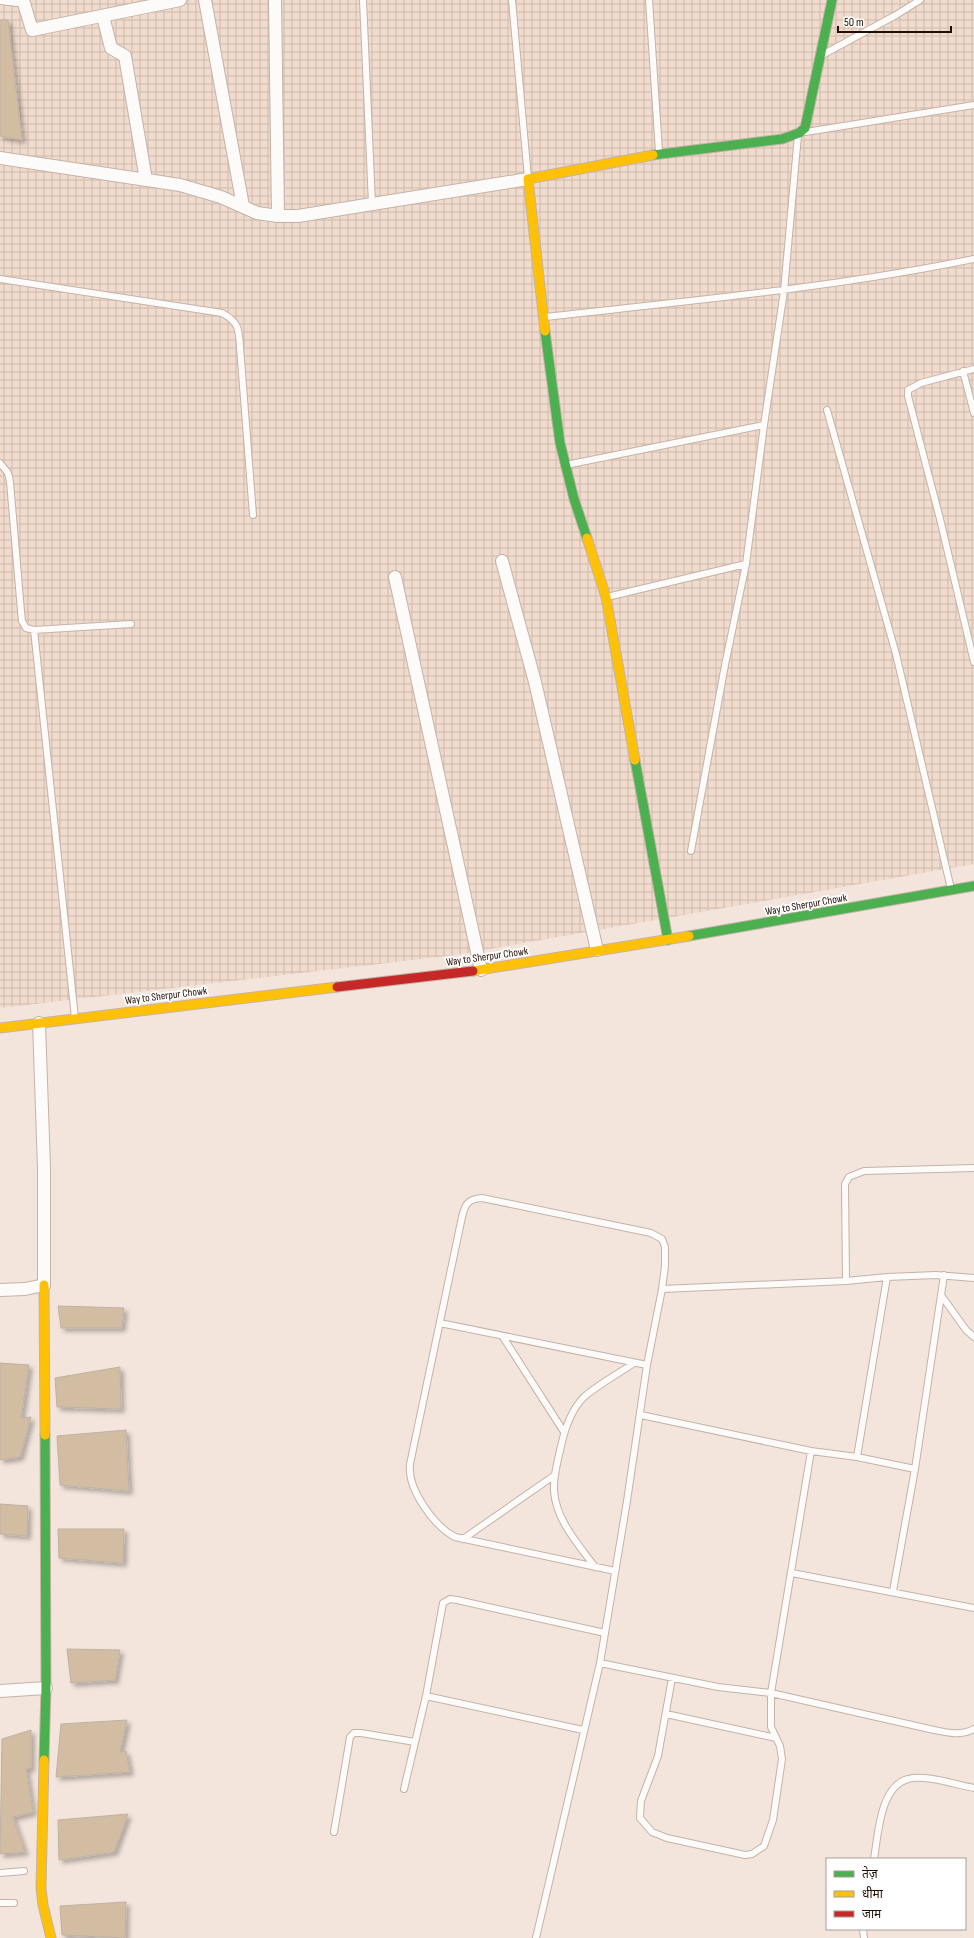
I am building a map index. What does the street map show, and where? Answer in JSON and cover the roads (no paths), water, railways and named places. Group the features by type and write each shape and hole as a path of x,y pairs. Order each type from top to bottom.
{"street":[{"path":"20,1 32,30 180,0"},
{"path":"205,0 243,206"},
{"path":"275,0 278,216"},
{"path":"0,158 199,189 257,213 278,216 298,216 528,179 660,154 782,139 798,133 805,128 832,0"},
{"path":"104,16 111,48 125,56 146,180"},
{"path":"528,179 543,317 556,416 565,465 606,597 668,940"},
{"path":"502,561 535,682 597,950"},
{"path":"395,577 481,970"},
{"name":"Way to Sherpur Chowk","path":"0,1028 481,970 597,950 668,940 974,886"},
{"path":"39,1023 44,1168 46,1688 41,1888 42,1905 51,1938"},
{"path":"0,1290 25,1289 44,1285"},
{"path":"0,1691 46,1688"}],"lane":[{"path":"363,0 372,204"},
{"path":"512,0 528,179"},
{"path":"649,0 660,154"},
{"path":"821,55 896,15 920,0"},
{"path":"0,1 20,1"},
{"path":"691,851 724,665 746,564 764,425 784,291 798,133 974,105"},
{"path":"543,317 784,291 907,273 974,259"},
{"path":"0,278 222,313 233,318 238,330 240,341 253,515"},
{"path":"974,369 921,383 908,390 908,396 940,519 974,662"},
{"path":"963,371 974,413"},
{"path":"827,410 896,654 951,890"},
{"path":"565,465 764,425"},
{"path":"0,463 8,472 10,482 22,621 26,628 34,630 131,624"},
{"path":"606,597 746,564"},
{"path":"34,630 75,1018"},
{"path":"846,1281 845,1184 849,1177 864,1171 974,1168"},
{"path":"536,1938 583,1730 600,1663 641,1415 647,1366 666,1266 665,1247 662,1239 651,1233 482,1198 469,1200 465,1206 409,1473 414,1491 436,1522 446,1532 463,1539 615,1571"},
{"path":"662,1289 846,1281 887,1277 944,1275 974,1278"},
{"path":"893,1591 915,1469 944,1275"},
{"path":"857,1457 887,1277"},
{"path":"941,1295 966,1330 974,1336"},
{"path":"440,1323 647,1366"},
{"path":"503,1336 564,1432"},
{"path":"595,1567 561,1517 554,1490 555,1475 564,1432 571,1415 585,1397 634,1363"},
{"path":"641,1415 811,1451 857,1457 915,1469"},
{"path":"672,1678 658,1756 639,1809 640,1818 652,1832 668,1838 745,1854 761,1849 769,1837 781,1766 780,1746 771,1727 771,1693 811,1451"},
{"path":"463,1539 555,1475"},
{"path":"792,1573 893,1591 974,1608"},
{"path":"404,1789 426,1696 443,1603 450,1599 605,1633"},
{"path":"600,1663 718,1687 771,1693 953,1734 967,1733 974,1729"},
{"path":"426,1696 583,1730"},
{"path":"666,1714 776,1738"},
{"path":"334,1832 350,1737 354,1733 361,1733 415,1742"},
{"path":"874,1858 881,1818 887,1798 895,1784 908,1778 928,1779 974,1788"},
{"path":"0,1873 24,1871"},
{"path":"0,1903 14,1903"}]}
